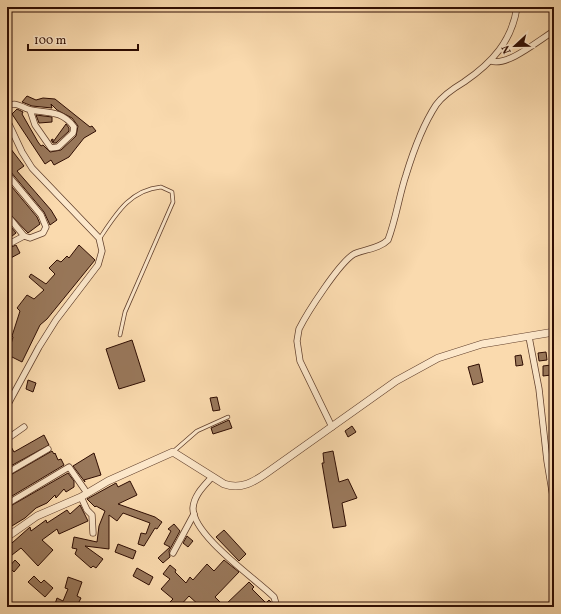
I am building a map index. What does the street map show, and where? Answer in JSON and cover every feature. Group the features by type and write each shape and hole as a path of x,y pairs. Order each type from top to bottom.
{"street":[{"path":"332,427 300,361 297,341 299,330 342,265 354,255 380,246 388,240 406,174 428,120 436,105 444,95 491,61 502,48 515,20 517,7"},
{"path":"491,61 500,63 510,59 554,31"},
{"path":"7,106 18,104 30,110 55,113 74,127 72,133 58,147 51,148 35,125 30,110"},
{"path":"7,120 22,152 32,168 100,238 102,251 98,265 56,320 7,406"},
{"path":"7,174 46,223 46,227 43,233 30,238 24,236 7,215"},
{"path":"7,245 24,236"},
{"path":"7,537 37,516 84,495 108,481 173,452 212,477 232,487 248,484 268,472 396,381 438,358 482,344 554,332"},
{"path":"530,337 539,389 547,461 554,503"},
{"path":"7,438 24,427"},
{"path":"7,473 48,449"},
{"path":"7,504 69,467 84,495 87,510 92,514 93,533"},
{"path":"212,477 196,496 193,508 194,514 204,532 230,560 274,597 277,607"},
{"path":"173,553 194,514"}],"lane":[{"path":"100,238 122,207 137,194 161,187 172,192 174,202 125,312 120,335"},
{"path":"173,452 198,432 228,417"}],"building":[{"path":"27,96 36,100 43,98 55,99 90,127 92,126 96,131 84,138 69,157 54,165 51,160 45,164 12,114 17,109 23,112 22,114 38,142 50,152 61,150 76,136 78,126 72,118 57,110 51,104 52,108 32,106 22,102"},
{"path":"36,115 52,117 52,122 39,123"},
{"path":"66,124 69,131 56,143 53,143 51,140 53,139 53,142"},
{"path":"7,144 24,166 17,171 51,210 57,220 50,225 44,212 10,171 7,170"},
{"path":"7,181 37,217 40,224 28,233 7,211"},
{"path":"7,222 16,233 7,240"},
{"path":"16,245 20,253 7,260 7,249"},
{"path":"79,245 95,260 47,319 40,325 22,362 8,355 20,311 17,308 27,295 34,299 44,290 29,277 31,274 46,284 55,274 49,268 57,260 61,262 67,256 69,258"},
{"path":"132,340 145,381 119,389 106,349"},
{"path":"546,352 547,360 539,361 538,353"},
{"path":"521,355 523,365 516,366 515,356"},
{"path":"479,364 483,382 473,385 468,367"},
{"path":"551,365 551,375 543,376 543,366"},
{"path":"28,380 36,383 33,392 26,389"},
{"path":"217,397 220,410 213,411 210,398"},
{"path":"229,420 232,428 213,434 211,428"},
{"path":"352,426 356,432 348,437 345,431"},
{"path":"44,435 49,445 7,468 7,443 9,443 14,452"},
{"path":"52,451 54,454 55,453 58,460 61,459 64,465 7,499 7,477"},
{"path":"333,451 339,482 348,479 357,498 342,503 346,526 333,528 322,463 324,463 323,453"},
{"path":"94,453 101,475 84,480 85,482 73,466"},
{"path":"68,473 74,481 74,487 66,492 64,489 56,498 55,495 47,503 36,508 25,518 7,529 7,508"},
{"path":"130,481 137,495 118,504 155,517 162,522 157,529 155,528 144,546 138,544 141,533 146,534 150,523 123,513 117,521 109,515 109,549 85,546 103,559 96,568 93,566 91,568 75,554 77,549 72,548 74,537 97,542 99,526 105,511 96,506 95,507 87,499 116,483 118,487"},
{"path":"80,505 88,521 59,534 57,529 42,540 53,550 38,566 21,548 12,555 7,552 7,544 11,541 12,543 30,527 31,531 46,520 47,523 67,510 70,514"},
{"path":"174,524 180,531 169,551 170,557 163,563 158,558 170,547 164,544 171,531 168,529"},
{"path":"224,530 246,554 239,561 216,537"},
{"path":"187,536 193,541 188,547 183,543"},
{"path":"118,544 136,551 133,559 115,552"},
{"path":"15,560 20,565 14,572 9,567"},
{"path":"224,560 239,572 215,597 224,606 249,582 254,587 252,589 266,603 269,600 273,607 201,607 189,596 179,607 174,607 170,602 173,599 161,589 170,579 163,574 170,565 186,583 190,577 193,580 207,564 214,571"},
{"path":"137,568 153,577 149,585 133,576"},
{"path":"34,576 41,583 44,580 53,588 45,597 28,582"},
{"path":"68,577 82,582 77,596 81,598 77,606 78,607 58,607 59,605 55,604 57,598 63,601 68,589 65,588"}]}
